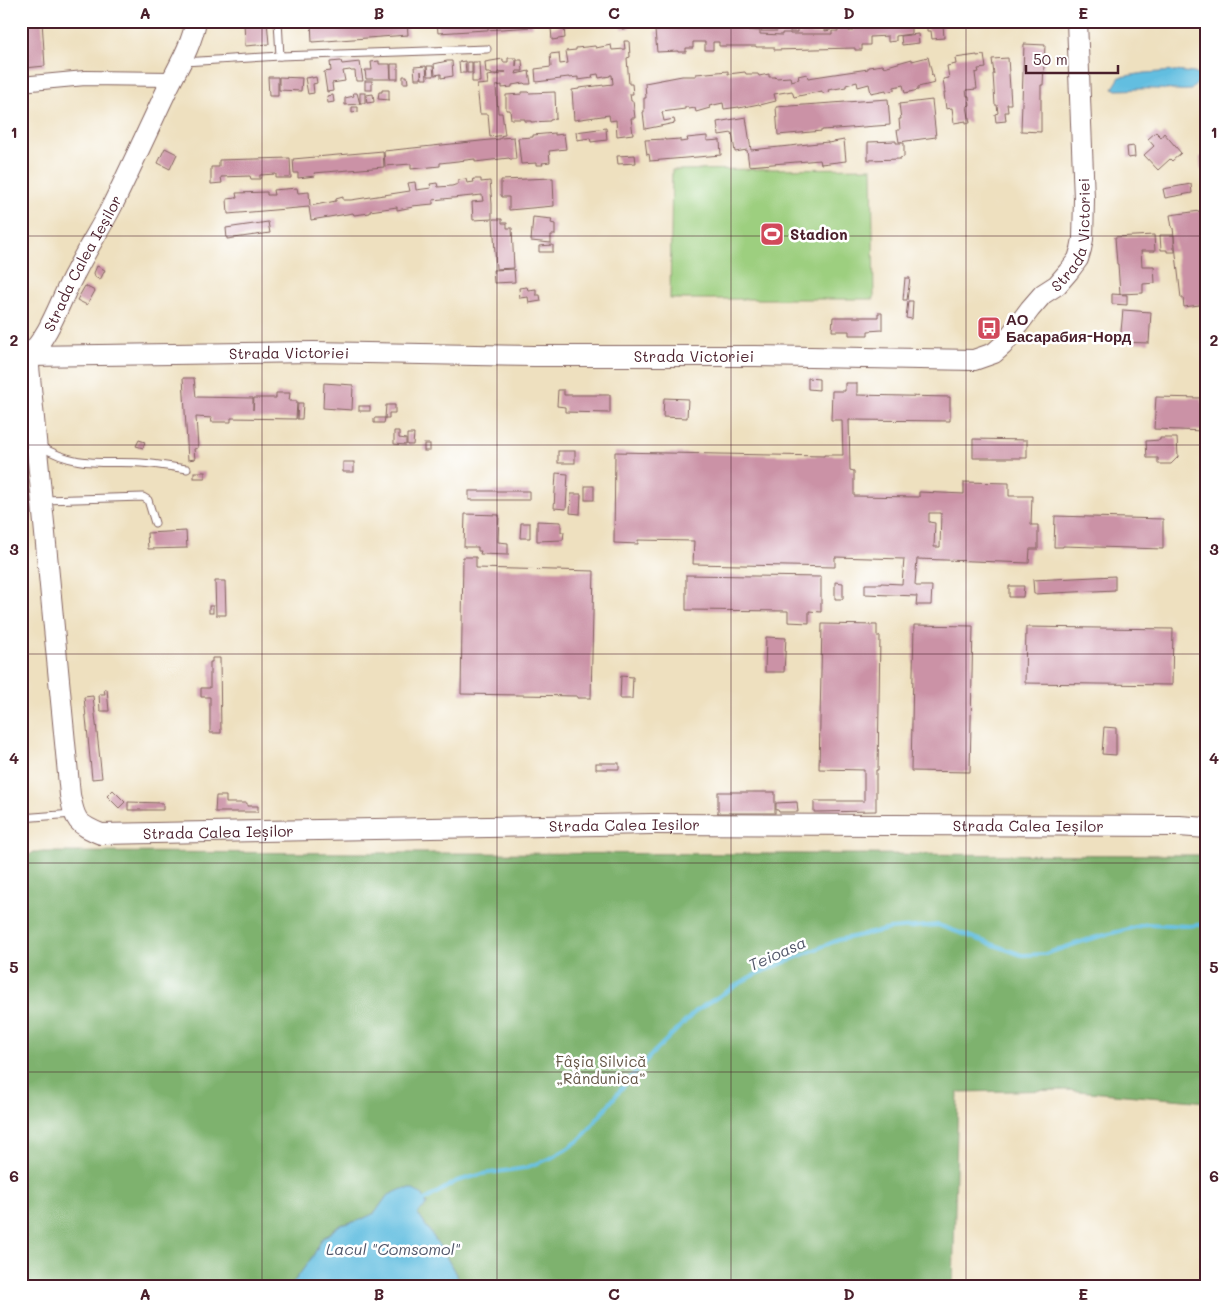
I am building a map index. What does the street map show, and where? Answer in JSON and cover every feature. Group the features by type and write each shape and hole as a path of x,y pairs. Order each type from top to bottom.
{"street":[{"name":"Strada Calea Ieșilor","path":"25,357 39,345 48,330 75,272 110,209 194,33 196,21"},
{"name":"Strada Victoriei","path":"25,357 313,352 974,360 985,357 994,353 1003,345 1043,294 1057,285 1078,259 1081,249 1084,198 1077,21"},
{"path":"21,84 176,71"},
{"path":"25,357 36,443 68,781 74,814"},
{"name":"Strada Calea Ieșilor","path":"74,814 84,827 101,834 652,824 1159,826 1207,828"}],"lane":[{"path":"278,21 280,56"},
{"path":"176,71 280,56 487,48"},
{"path":"36,443 52,453 89,463 141,463 187,469"},
{"path":"41,500 143,497 148,500 155,523"},
{"path":"21,818 74,814"}],"green space":[{"name":"Stadion","path":"872,168 874,299 670,299 672,170"},
{"name":"Fâşia Silvică „Rândunica“","path":"34,852 1207,855 1207,1102 1066,1090 958,1092 953,1287 463,1287 443,1251 417,1213 427,1205 423,1195 387,1196 375,1213 358,1221 340,1225 322,1239 313,1256 290,1287 21,1287 21,860"}],"water":[{"path":"1175,71 1194,73 1200,76 1199,81 1191,90 1116,90 1113,88 1120,77"},
{"name":"Lacul \"Comsomol\"","path":"402,1189 411,1189 423,1195 427,1205 417,1213 443,1251 463,1287 290,1287 313,1256 322,1239 340,1225 358,1221 375,1213 387,1196"}],"building":[{"path":"21,21 42,21 45,66 25,68"},
{"path":"244,21 267,21 269,44 245,46"},
{"path":"311,21 407,21 408,35 312,42"},
{"path":"437,21 532,21 533,27 438,33"},
{"path":"568,21 568,26 564,27 565,38 552,40 551,28 559,27 558,22"},
{"path":"622,21 650,21 650,25 630,25 630,28 622,29"},
{"path":"665,21 854,21 854,24 847,24 848,26 831,25 831,30 825,31 825,27 797,28 797,32 790,32 790,29 761,31 761,28 745,29 760,31 760,34 782,35 782,33 832,34 832,31 838,31 838,28 849,28 849,31 853,31 853,25 861,25 861,21 911,21 911,34 896,36 896,41 888,42 888,36 870,37 870,45 862,45 862,50 855,50 855,48 774,50 774,47 719,46 719,42 713,42 713,50 705,50 705,42 693,42 693,48 686,48 686,52 657,52 655,31 659,31 659,25 665,25"},
{"path":"943,24 944,38 932,39 931,31 927,31 927,25"},
{"path":"918,34 919,43 902,45 901,36"},
{"path":"624,41 629,41 630,57 627,58 629,84 632,84 633,94 630,94 631,101 633,101 635,118 631,118 633,134 617,136 616,120 610,121 609,115 574,120 572,90 613,84 612,75 599,78 598,74 592,75 593,78 578,80 578,77 569,77 536,82 535,69 551,67 550,54 559,53 560,64 568,63 566,51 576,50 576,48 595,46 596,48 611,45 612,50 625,49"},
{"path":"1024,44 1045,45 1043,85 1041,85 1041,132 1021,131"},
{"path":"984,55 986,68 978,69 979,72 975,73 977,89 966,90 967,96 969,96 970,105 967,106 970,123 966,123 966,121 954,123 952,108 946,109 944,93 943,79 949,78 947,66 956,64 955,58"},
{"path":"928,57 931,75 933,75 935,83 918,87 918,90 905,93 903,85 894,87 894,90 886,92 886,90 871,93 869,84 858,87 857,82 846,85 846,87 828,90 829,92 822,93 822,91 794,97 792,91 774,94 776,101 760,105 724,109 723,103 709,106 710,108 696,112 695,108 689,109 685,107 685,109 662,112 664,121 674,119 675,123 645,129 643,112 644,98 646,98 645,83 682,76 696,76 696,74 728,71 728,74 745,72 746,74 758,74 759,76 769,74 769,77 776,78 790,77 791,81 799,79 798,76 807,74 808,78 868,69 868,67 883,65 884,67 912,59 912,61"},
{"path":"508,58 516,58 516,66 517,60 522,60 523,71 517,71 516,74 529,71 531,84 524,83 502,88 502,85 496,86 498,113 502,113 505,135 490,137 488,114 480,114 477,85 488,84 487,76 501,74 501,72 498,72 498,74 486,73 485,62 503,59 503,62 508,62"},
{"path":"1008,58 1011,104 1007,104 1008,112 1005,112 1006,121 996,122 995,114 998,113 997,105 995,105 992,59"},
{"path":"341,61 342,64 360,62 363,81 356,81 355,71 343,71 345,81 332,83 333,91 327,92 324,72 331,71 330,62"},
{"path":"379,61 379,64 390,64 391,79 366,79 365,70 372,70 371,62"},
{"path":"452,61 453,76 441,78 441,74 435,75 434,64"},
{"path":"465,61 466,73 460,73 459,62"},
{"path":"467,62 472,62 472,73 467,73"},
{"path":"473,62 479,62 480,82 472,82"},
{"path":"391,64 398,64 398,79 391,79"},
{"path":"426,66 427,79 422,79 421,71 421,79 415,79 414,67"},
{"path":"427,66 433,66 434,76 428,76"},
{"path":"403,76 407,76 408,83 403,83"},
{"path":"268,77 278,77 278,96 269,96"},
{"path":"279,77 302,78 301,91 279,90"},
{"path":"316,77 317,83 313,84 314,93 308,94 305,78"},
{"path":"365,81 372,81 372,90 365,90"},
{"path":"382,90 389,90 389,100 378,99 379,92 382,92"},
{"path":"522,92 555,92 556,119 531,122 525,121 525,119 511,119 510,110 506,110 506,95 522,94"},
{"path":"353,93 357,93 360,104 345,105 345,98 354,96"},
{"path":"360,93 365,93 365,103 360,103"},
{"path":"373,94 374,102 367,103 366,95"},
{"path":"333,95 334,102 328,103 327,96"},
{"path":"888,99 890,125 778,135 776,107"},
{"path":"932,100 936,137 899,142 897,130 900,130 899,119 901,119 899,104"},
{"path":"352,107 358,107 358,112 352,113"},
{"path":"1207,115 1207,131 1206,131 1203,116"},
{"path":"746,117 751,150 844,140 846,161 821,164 820,160 749,166 747,150 735,152 732,133 719,135 717,122"},
{"path":"606,128 607,140 591,142 590,138 577,140 576,132"},
{"path":"1156,132 1161,137 1164,133 1181,153 1172,161 1170,159 1158,170 1144,155 1154,146 1148,139"},
{"path":"555,133 555,135 564,134 566,149 549,151 550,162 542,163 543,165 536,165 536,163 521,164 518,138"},
{"path":"707,136 707,141 720,140 721,155 650,161 649,154 647,155 645,140 680,139 680,142 688,141 687,138"},
{"path":"514,137 516,159 509,158 475,162 475,159 440,163 440,166 411,169 411,164 385,166 384,151"},
{"path":"896,141 896,143 904,143 904,157 900,159 868,160 868,142"},
{"path":"1134,146 1135,157 1128,158 1127,147"},
{"path":"165,148 177,154 170,169 158,163"},
{"path":"383,151 384,167 314,173 315,176 298,178 298,173 294,173 293,159"},
{"path":"635,155 636,163 618,164 617,156"},
{"path":"1207,156 1207,169 1201,170 1200,157"},
{"path":"290,158 291,178 276,178 276,174 260,175 260,179 251,179 250,176 221,177 222,183 211,184 211,167 219,167 219,160"},
{"path":"553,178 554,206 509,210 509,197 502,197 501,195 501,180"},
{"path":"466,179 467,183 474,182 473,179 481,179 481,182 490,181 492,219 473,220 472,202 483,201 482,195 433,200 433,204 397,210 397,207 370,211 370,213 354,215 353,213 311,220 309,207 228,214 227,199 237,198 236,193 267,192 267,195 274,195 273,190 297,188 298,193 309,192 310,206 336,201 336,199 343,197 343,200 351,200 410,191 408,183 415,182 416,190 431,188 430,184 437,183 438,187 452,186 458,184 458,180"},
{"path":"1191,184 1192,193 1165,198 1163,189"},
{"path":"1207,210 1207,304 1184,307 1183,298 1181,298 1170,215"},
{"path":"533,217 552,219 551,223 555,224 555,235 551,235 551,243 531,241"},
{"path":"493,219 502,219 502,223 507,223 507,228 512,228 514,268 496,269"},
{"path":"268,222 270,233 227,239 226,228"},
{"path":"1154,235 1155,251 1141,251 1142,266 1154,266 1155,283 1143,284 1143,293 1120,294 1115,237"},
{"path":"1160,235 1174,235 1175,252 1161,250"},
{"path":"553,245 553,252 539,252 539,246"},
{"path":"97,266 105,270 100,280 95,277 94,273"},
{"path":"514,269 515,282 494,283 493,270"},
{"path":"905,278 910,278 907,300 903,300"},
{"path":"85,286 95,291 87,305 77,300"},
{"path":"527,287 528,290 536,289 536,295 540,295 541,301 529,303 528,297 520,298 519,288"},
{"path":"1112,294 1127,295 1127,305 1112,304"},
{"path":"908,301 913,301 912,319 906,318"},
{"path":"1123,310 1151,312 1149,343 1120,342"},
{"path":"878,313 882,313 882,330 868,331 868,335 849,335 849,331 832,331 833,317 878,317"},
{"path":"183,378 194,378 196,397 253,398 253,410 254,398 276,398 276,393 290,393 289,401 297,401 296,419 231,418 231,422 211,422 212,418 196,417 198,448 194,449 195,459 188,460"},
{"path":"808,378 819,379 819,390 808,389"},
{"path":"324,383 353,385 352,410 323,408"},
{"path":"845,383 857,383 857,395 950,397 950,421 849,420 850,470 854,471 854,496 919,497 919,492 964,494 964,482 1009,483 1009,496 1032,496 1031,525 1038,525 1038,549 1030,549 1029,563 917,559 916,586 932,586 931,605 916,605 917,596 865,594 865,584 902,584 904,559 835,557 835,567 693,564 694,541 638,540 638,544 614,543 615,452 843,455 842,420 831,420 832,391 845,391","holes":["929,513 941,513 940,547 934,547 935,523 929,522"]},
{"path":"558,390 564,390 564,395 610,395 610,413 565,412 565,407 557,406"},
{"path":"1156,397 1202,398 1204,431 1154,429"},
{"path":"664,398 688,399 687,418 663,417"},
{"path":"298,403 303,403 302,419 297,419"},
{"path":"386,405 395,405 395,413 389,413 389,418 385,418"},
{"path":"359,406 370,406 370,411 359,411"},
{"path":"374,418 385,418 384,423 374,423"},
{"path":"394,431 399,431 399,438 406,439 406,445 394,444"},
{"path":"407,434 414,434 413,445 407,445"},
{"path":"1160,438 1177,438 1178,457 1171,464 1158,464 1158,458 1147,458 1146,441 1160,440"},
{"path":"973,439 1027,440 1027,458 973,458"},
{"path":"139,440 145,442 143,448 136,446"},
{"path":"424,444 430,444 430,451 424,451"},
{"path":"558,451 575,451 575,463 558,463"},
{"path":"343,462 354,462 354,472 343,472"},
{"path":"194,472 205,472 205,478 194,478"},
{"path":"556,473 568,474 566,509 554,508"},
{"path":"585,486 594,486 594,500 585,500"},
{"path":"469,491 529,491 529,500 469,500"},
{"path":"571,494 581,494 580,514 570,513"},
{"path":"465,514 499,515 498,542 508,543 508,555 480,554 481,551 478,551 478,547 464,547"},
{"path":"1055,516 1163,519 1163,549 1054,547"},
{"path":"537,521 561,522 561,532 564,532 563,540 537,541"},
{"path":"521,523 530,523 530,538 520,538"},
{"path":"186,531 187,548 148,549 147,533"},
{"path":"463,557 476,557 476,568 594,571 591,698 577,698 577,696 461,694"},
{"path":"686,575 821,577 821,612 809,611 809,623 788,622 788,611 686,610"},
{"path":"1115,576 1115,590 1034,594 1033,580"},
{"path":"215,581 225,581 226,615 216,615"},
{"path":"835,582 843,583 843,599 835,599"},
{"path":"1009,586 1024,586 1023,597 1009,597"},
{"path":"209,606 213,606 213,613 209,613"},
{"path":"822,624 877,625 877,636 880,636 876,811 814,812 814,801 864,801 864,770 819,769"},
{"path":"914,625 973,626 970,772 911,771"},
{"path":"1026,627 1173,629 1172,685 1025,683"},
{"path":"766,637 786,638 784,672 765,672"},
{"path":"212,658 220,658 221,733 210,733 210,697 201,697 201,688 210,688 210,662 212,662"},
{"path":"621,676 633,677 632,699 620,699"},
{"path":"107,689 109,711 100,711 99,694 105,694 104,690"},
{"path":"93,696 102,778 92,779 84,697"},
{"path":"1104,727 1116,728 1116,755 1102,754"},
{"path":"596,763 619,763 619,769 596,769"},
{"path":"113,790 125,802 119,808 107,796"},
{"path":"718,792 775,792 775,813 718,813"},
{"path":"21,795 24,795 26,813 21,814"},
{"path":"216,796 226,796 226,803 247,803 247,806 258,806 258,812 215,812"},
{"path":"128,802 163,803 163,810 128,810"},
{"path":"797,802 798,812 779,812 776,810 776,803"}],"waterway":[{"name":"Teioasa","path":"425,1200 457,1181 483,1174 525,1168 549,1159 567,1149 582,1138 653,1053 697,1010 750,977 838,940 890,929 938,925 1022,955 1045,954 1090,939 1147,924 1189,926 1207,924"}],"place":[{"name":"Stadion","path":"772,234"},
{"name":"АО Басарабия-Норд","path":"989,328"}]}
